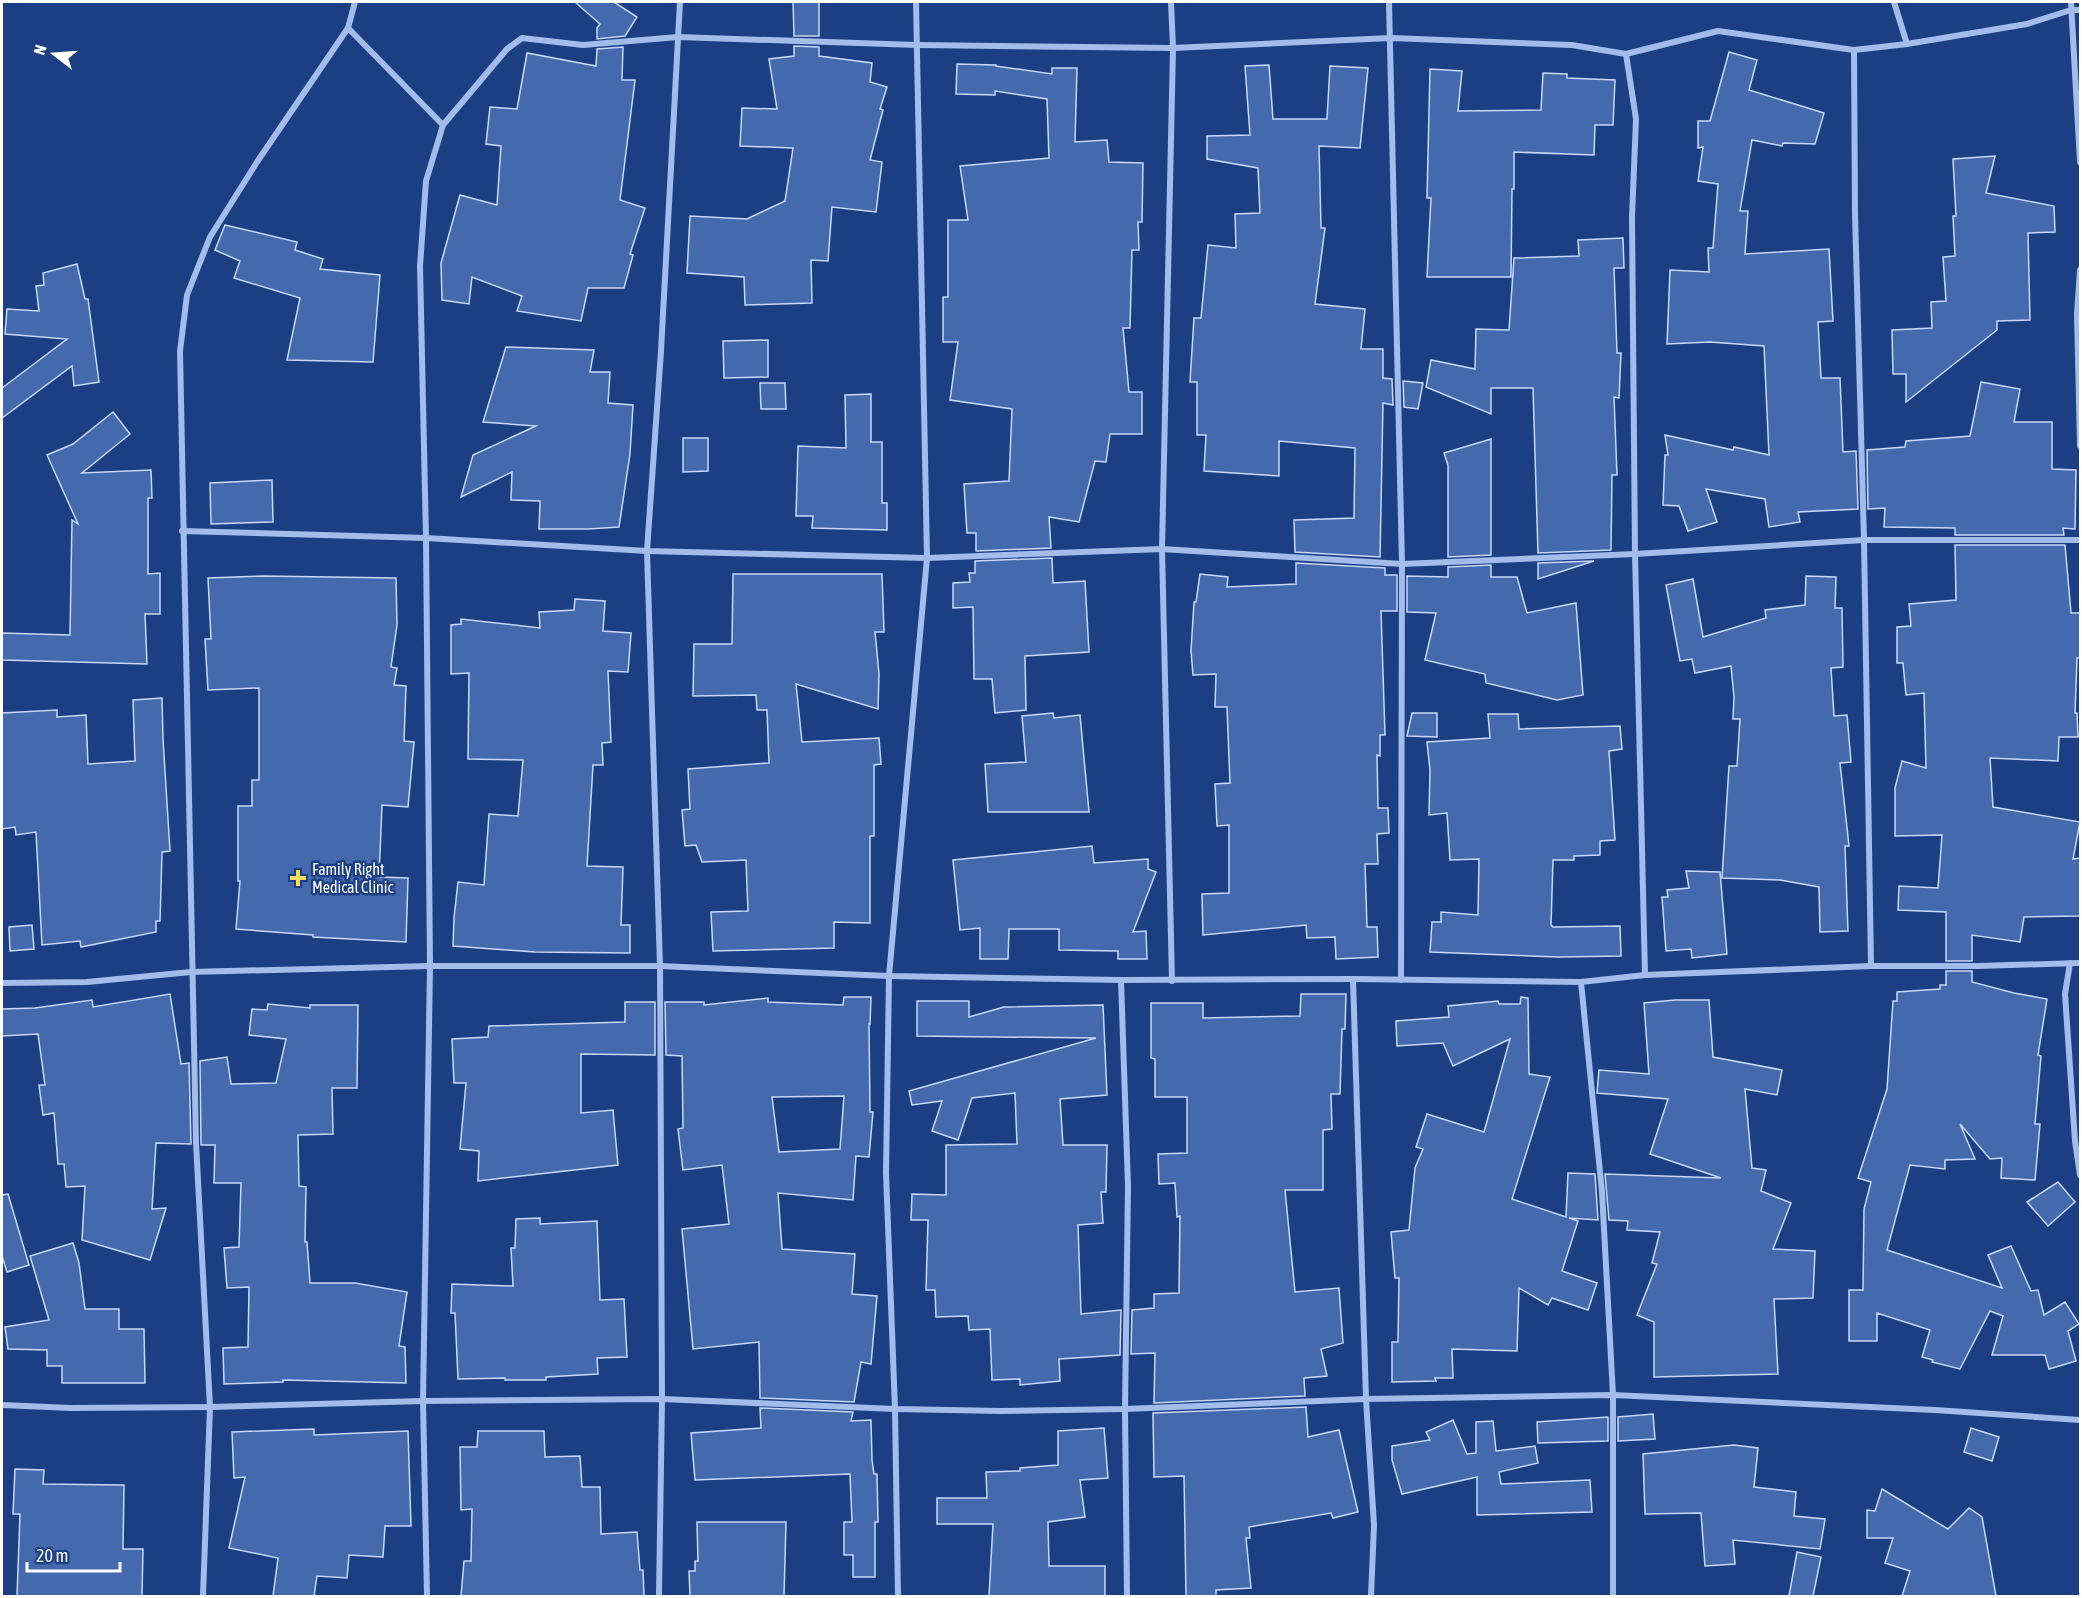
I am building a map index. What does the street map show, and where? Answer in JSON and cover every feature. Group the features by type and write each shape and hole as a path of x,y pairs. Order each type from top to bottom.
{"street":[{"path":"203,1596 210,1407 196,1143 191,972 180,351 187,296 210,237 257,162 348,28 355,2"},
{"path":"659,1596 662,1399 660,966 647,551 661,351 680,2"},
{"path":"898,1596 895,1409 886,1173 889,976 927,558 916,2"},
{"path":"1171,2 1173,48 1162,549 1172,981"},
{"path":"1389,2 1402,564 1401,980"},
{"path":"1894,2 1907,44"},
{"path":"2071,2 2080,162"},
{"path":"427,1596 423,1401 430,966 426,538 420,266 426,181 443,125 507,49 522,38 583,45 678,38 917,45 1173,48 1391,38 1572,45 1626,54 1718,31 1854,50 1907,44 2027,24 2071,9 2080,10"},
{"path":"348,28 443,125"},
{"path":"1854,50 1855,214 1864,540 1871,966"},
{"path":"1626,54 1636,119 1632,217 1635,554 1645,975"},
{"path":"2080,270 2077,314 2080,446"},
{"path":"182,531 426,538 647,551 927,558 1162,549 1402,564 1635,554 1864,540 2080,540"},
{"path":"2070,963 2065,994 2075,1141 2080,1174"},
{"path":"2,983 87,982 191,972 430,966 660,966 889,976 1172,981 1353,979 1581,982 1645,975 1871,966 2080,963"},
{"path":"1353,979 1366,1399 1374,1525 1371,1596"},
{"path":"1121,980 1128,1186 1125,1409 1127,1596"},
{"path":"1581,982 1602,1192 1613,1395 1613,1596"},
{"path":"2,1405 71,1408 210,1407 423,1401 662,1399 1002,1411 1125,1409 1366,1399 1613,1395 1935,1410 2080,1420"}],"building":[{"path":"575,2 614,2 637,17 625,36 597,39 597,28 600,24"},
{"path":"793,2 819,2 819,36 794,36"},
{"path":"794,46 819,47 819,56 872,63 870,82 887,87 880,109 883,110 870,160 882,162 876,212 832,207 828,261 811,260 812,303 745,305 744,277 687,273 690,216 747,219 785,201 793,148 740,146 742,108 777,109 769,59 794,56"},
{"path":"623,47 622,80 635,80 620,200 645,208 630,254 633,255 624,288 588,288 581,321 517,311 522,296 472,277 469,304 442,300 441,263 460,195 497,205 501,146 486,144 490,107 517,109 527,53 596,66 597,49"},
{"path":"1729,52 1757,60 1749,90 1824,113 1815,144 1783,143 1782,146 1752,140 1740,211 1748,211 1745,254 1829,249 1833,321 1818,322 1821,378 1840,378 1843,452 1856,451 1858,509 1798,512 1800,522 1769,527 1765,499 1706,489 1717,522 1688,531 1679,506 1663,505 1665,455 1668,455 1665,435 1733,450 1734,447 1769,455 1764,346 1710,342 1667,344 1670,270 1709,272 1708,248 1713,248 1718,184 1698,181 1703,147 1698,148 1698,121 1710,121"},
{"path":"957,64 996,65 1052,74 1052,68 1077,68 1075,142 1107,140 1109,162 1143,163 1142,222 1138,222 1139,250 1132,250 1130,328 1123,328 1129,392 1142,392 1142,434 1110,434 1106,462 1095,461 1079,522 1049,517 1051,548 976,551 976,533 967,533 964,484 1009,481 1012,409 950,400 958,342 943,342 943,297 948,297 948,220 968,220 960,166 1049,158 1047,99 995,91 995,95 956,94"},
{"path":"1269,65 1273,119 1327,119 1330,66 1368,68 1360,148 1319,146 1321,228 1325,228 1315,304 1365,309 1361,349 1383,349 1383,378 1392,379 1393,405 1383,403 1380,557 1295,552 1294,520 1354,518 1355,448 1279,441 1279,476 1204,471 1206,435 1197,435 1197,382 1190,382 1194,318 1201,318 1208,245 1236,248 1235,214 1260,213 1258,168 1207,159 1207,136 1250,135 1245,66"},
{"path":"1430,69 1462,71 1458,111 1541,110 1543,73 1567,74 1567,78 1615,80 1613,125 1595,125 1594,155 1514,152 1511,277 1427,277 1431,198 1427,198"},
{"path":"1995,156 1986,193 2054,206 2055,232 2028,233 2030,320 1997,321 1997,330 1906,402 1906,374 1893,374 1892,330 1932,328 1931,302 1946,301 1943,257 1955,256 1953,216 1956,216 1953,159"},
{"path":"225,225 297,242 295,250 323,259 320,269 380,275 373,362 287,360 300,298 234,278 240,261 215,250"},
{"path":"1623,238 1624,268 1614,268 1617,353 1621,353 1619,398 1614,397 1617,475 1612,475 1611,550 1538,553 1533,388 1491,388 1491,414 1426,387 1431,360 1475,369 1476,329 1509,330 1514,258 1579,256 1578,240"},
{"path":"77,264 85,299 88,299 99,382 74,386 72,366 2,418 2,388 67,339 5,334 7,309 39,311 36,286 44,285 43,273"},
{"path":"768,340 768,377 724,378 723,341"},
{"path":"506,347 594,350 590,372 610,372 608,403 633,405 630,454 619,527 539,529 540,501 511,500 512,472 461,497 473,455 536,426 483,422"},
{"path":"1403,381 1423,383 1418,409 1404,407"},
{"path":"1981,382 2020,389 2014,422 2052,422 2052,469 2076,470 2075,529 2063,528 2064,535 1955,535 1955,528 1884,527 1885,508 1868,509 1867,450 1905,447 1906,441 1970,436"},
{"path":"760,383 785,383 786,409 761,409"},
{"path":"871,394 871,442 882,442 882,503 887,503 887,530 812,528 813,516 796,516 798,446 846,448 845,395"},
{"path":"113,412 130,434 82,473 151,470 152,498 148,498 148,574 160,573 160,614 145,614 147,664 2,660 2,633 70,635 72,520 78,524 47,455 73,444"},
{"path":"683,438 708,438 708,471 683,472"},
{"path":"1491,439 1491,555 1448,557 1448,465 1444,453"},
{"path":"272,480 273,522 211,524 210,483"},
{"path":"1955,545 2065,545 2071,613 2080,613 2080,658 2077,658 2075,713 2077,713 2078,737 2059,737 2058,761 1990,758 1993,807 2080,822 2073,859 2080,858 2080,916 2024,917 2020,942 1972,935 1972,961 1946,961 1946,912 1898,910 1899,886 1938,888 1942,835 1895,836 1895,788 1902,761 1926,768 1924,693 1906,695 1903,663 1897,663 1897,627 1911,626 1909,604 1956,600"},
{"path":"1052,558 1053,583 1085,581 1089,652 1025,656 1026,710 995,713 992,679 974,679 973,607 953,608 953,583 970,582 969,573 975,573 975,561"},
{"path":"1594,561 1538,579 1538,563"},
{"path":"1296,563 1385,568 1385,575 1397,575 1397,611 1381,611 1385,735 1380,735 1380,756 1377,755 1378,808 1388,808 1389,833 1377,834 1378,864 1365,864 1367,927 1377,927 1378,957 1336,959 1335,937 1307,938 1306,925 1203,935 1202,894 1229,893 1229,825 1217,826 1215,784 1230,783 1227,707 1215,707 1216,674 1193,675 1191,651 1194,602 1196,602 1200,574 1228,577 1227,587 1296,584"},
{"path":"1491,565 1491,577 1517,577 1527,613 1576,603 1583,695 1557,700 1486,683 1485,674 1425,660 1436,613 1407,612 1407,576 1448,577 1448,567"},
{"path":"733,574 882,574 884,632 875,632 879,674 878,709 796,684 802,742 879,738 881,764 874,765 874,836 870,836 870,923 834,922 834,948 713,951 711,912 748,911 746,860 702,862 696,845 685,846 682,810 690,809 688,769 769,763 767,710 757,710 756,695 693,696 694,644 732,644"},
{"path":"263,576 396,578 397,625 391,667 397,668 394,685 406,686 404,741 414,742 408,807 382,805 379,877 408,878 406,942 313,937 313,935 236,929 240,881 238,881 238,806 252,806 252,780 259,780 259,688 208,690 205,639 211,639 208,578"},
{"path":"1806,576 1836,577 1835,608 1842,608 1843,667 1831,668 1834,716 1847,715 1851,762 1840,763 1849,846 1845,846 1848,931 1820,932 1819,887 1780,880 1722,878 1729,766 1737,766 1740,719 1733,719 1734,697 1731,666 1695,673 1692,659 1680,661 1666,585 1693,579 1703,637 1766,618 1765,610 1805,605"},
{"path":"575,599 605,601 603,631 631,633 628,672 608,671 611,742 602,743 603,765 593,765 587,866 623,867 621,925 630,925 630,953 535,952 453,946 458,882 484,885 489,814 518,816 523,760 468,759 469,673 451,674 451,625 461,624 461,619 540,628 539,612 574,610"},
{"path":"162,698 170,851 162,852 160,921 156,921 156,932 81,947 80,941 42,945 36,832 16,835 15,827 2,829 2,713 57,710 57,717 86,715 88,764 135,761 133,700"},
{"path":"1053,713 1054,718 1080,715 1089,812 988,812 985,764 1026,762 1022,716"},
{"path":"1412,713 1437,713 1437,737 1407,736"},
{"path":"1488,714 1518,714 1519,729 1620,726 1622,749 1609,751 1615,840 1600,841 1600,855 1574,856 1574,860 1553,860 1551,925 1553,927 1620,926 1621,956 1558,957 1430,952 1432,922 1441,922 1441,912 1478,915 1479,859 1450,860 1447,813 1429,815 1430,770 1427,742 1490,738"},
{"path":"1092,846 1094,863 1148,859 1148,869 1156,872 1133,932 1146,931 1147,959 1118,959 1118,951 1059,950 1059,929 1009,929 1008,959 980,959 980,928 960,930 953,860"},
{"path":"1686,871 1720,872 1727,954 1692,958 1691,949 1666,951 1662,897 1668,897 1667,890 1689,888"},
{"path":"32,925 34,949 10,951 9,927"},
{"path":"1946,971 1972,971 1972,982 2047,999 2038,1055 2041,1056 2035,1124 2040,1124 2035,1180 2001,1178 2002,1158 1990,1159 1960,1124 1975,1159 1945,1160 1945,1169 1910,1165 1887,1250 2002,1288 1988,1255 2011,1246 2031,1291 2038,1290 2044,1315 2065,1302 2079,1324 2068,1331 2076,1361 2049,1369 2045,1355 1992,1355 2003,1316 1990,1311 1960,1369 1922,1357 1930,1330 1877,1313 1877,1341 1849,1341 1849,1290 1863,1290 1864,1209 1871,1182 1858,1178 1887,1089 1893,1001 1897,1001 1897,992 1940,989 1940,985 1946,985"},
{"path":"170,994 181,1064 189,1063 191,1144 156,1143 152,1209 166,1208 150,1260 82,1240 85,1186 66,1187 64,1164 58,1164 54,1113 43,1115 39,1085 45,1085 38,1034 2,1036 2,1009 35,1008 92,1000 93,1007"},
{"path":"1301,994 1346,994 1345,1029 1342,1029 1340,1094 1331,1094 1332,1129 1323,1130 1323,1190 1285,1190 1295,1292 1339,1288 1343,1343 1321,1349 1327,1376 1304,1378 1305,1396 1154,1403 1155,1353 1131,1354 1132,1310 1154,1308 1154,1294 1179,1293 1180,1216 1177,1217 1175,1183 1159,1184 1158,1154 1187,1153 1187,1097 1155,1097 1155,1059 1151,1058 1151,1003 1203,1003 1203,1018 1300,1016"},
{"path":"844,997 871,997 870,1112 873,1112 869,1157 856,1156 853,1200 778,1193 782,1249 855,1254 852,1294 877,1296 871,1364 861,1362 854,1402 760,1398 759,1342 693,1349 682,1229 729,1224 722,1165 683,1170 678,1129 683,1128 682,1056 666,1055 665,1002 704,1002 704,1005 768,998 768,1002 843,1005","holes":["844,1096 840,1149 779,1152 772,1097"]},
{"path":"1521,997 1528,998 1529,1074 1550,1077 1512,1199 1566,1217 1568,1173 1595,1174 1598,1220 1569,1218 1578,1221 1562,1271 1597,1283 1588,1310 1552,1298 1548,1305 1519,1288 1517,1351 1452,1349 1453,1378 1435,1378 1436,1381 1392,1382 1392,1342 1398,1342 1399,1278 1395,1278 1391,1232 1409,1230 1415,1168 1423,1149 1416,1147 1427,1114 1484,1132 1510,1039 1453,1066 1443,1043 1397,1046 1396,1021 1449,1017 1448,1006 1498,1001 1499,1004 1520,1004"},
{"path":"1709,1000 1713,1057 1782,1070 1777,1095 1745,1089 1752,1168 1766,1170 1761,1191 1791,1203 1773,1249 1815,1251 1813,1298 1774,1299 1778,1374 1654,1377 1654,1322 1637,1315 1657,1264 1652,1263 1660,1232 1627,1230 1628,1221 1609,1220 1605,1174 1721,1178 1650,1154 1668,1099 1597,1093 1599,1070 1649,1074 1644,1003"},
{"path":"917,1001 969,1001 969,1017 1004,1007 1103,1005 1107,1095 1060,1099 1063,1145 1107,1145 1106,1192 1101,1192 1103,1223 1078,1225 1081,1314 1121,1310 1120,1355 1059,1359 1060,1381 1020,1385 1020,1379 992,1380 990,1329 969,1330 968,1316 936,1317 935,1290 926,1290 928,1220 911,1220 912,1194 946,1195 946,1145 1017,1144 1015,1093 972,1098 958,1140 932,1131 942,1101 912,1105 909,1091 1096,1038 917,1036"},
{"path":"625,1002 655,1002 655,1055 581,1054 581,1113 613,1110 618,1165 478,1181 479,1151 460,1149 466,1083 454,1083 452,1039 488,1037 489,1026 625,1022"},
{"path":"268,1004 310,1008 310,1005 358,1005 357,1088 332,1088 333,1134 298,1135 299,1186 306,1187 305,1242 307,1242 310,1283 355,1283 407,1292 399,1346 405,1347 406,1383 283,1380 283,1382 224,1384 223,1348 248,1347 249,1287 227,1288 224,1248 239,1247 241,1183 214,1183 215,1145 201,1145 200,1061 227,1057 231,1084 276,1083 286,1039 249,1035 252,1009 267,1010"},
{"path":"2058,1182 2075,1202 2048,1226 2027,1202"},
{"path":"8,1194 29,1265 7,1272 2,1256 2,1195"},
{"path":"540,1218 540,1224 597,1221 600,1300 624,1299 627,1357 597,1358 598,1374 546,1377 546,1380 458,1379 455,1313 451,1313 452,1284 513,1286 511,1248 515,1248 516,1219"},
{"path":"73,1243 79,1263 85,1309 119,1309 119,1329 144,1329 145,1383 62,1383 62,1366 47,1366 47,1350 8,1349 5,1327 49,1320 30,1256"},
{"path":"1306,1407 1308,1437 1339,1430 1358,1512 1333,1518 1331,1513 1249,1527 1250,1538 1246,1538 1251,1588 1216,1590 1216,1596 1186,1596 1184,1476 1154,1477 1153,1413"},
{"path":"760,1408 853,1412 851,1421 871,1420 872,1460 874,1474 877,1474 878,1522 875,1522 875,1577 853,1577 853,1555 844,1555 844,1522 852,1522 850,1474 695,1480 691,1433 761,1428"},
{"path":"1653,1414 1655,1439 1618,1441 1618,1417"},
{"path":"1608,1417 1608,1441 1538,1443 1537,1422"},
{"path":"1453,1420 1467,1454 1476,1453 1476,1422 1493,1421 1496,1451 1535,1446 1538,1463 1499,1472 1501,1484 1590,1480 1592,1512 1477,1515 1477,1477 1402,1494 1392,1460 1392,1446 1430,1440 1426,1432"},
{"path":"1104,1428 1108,1478 1080,1480 1085,1517 1048,1522 1049,1566 1105,1566 1105,1596 989,1596 993,1524 937,1524 937,1498 987,1498 986,1472 1020,1471 1020,1468 1058,1465 1058,1431"},
{"path":"1971,1428 1999,1437 1992,1461 1964,1452"},
{"path":"314,1429 314,1435 408,1431 411,1526 385,1526 383,1557 349,1555 347,1578 317,1576 314,1596 273,1596 278,1558 229,1548 245,1477 234,1478 232,1432"},
{"path":"478,1431 544,1431 545,1457 580,1456 582,1487 600,1487 601,1534 637,1532 640,1570 643,1570 644,1596 461,1596 464,1561 471,1561 472,1509 461,1510 460,1447 477,1447"},
{"path":"1734,1445 1758,1448 1754,1487 1796,1492 1794,1516 1825,1519 1820,1549 1733,1540 1735,1564 1705,1566 1701,1513 1645,1514 1643,1454"},
{"path":"15,1469 44,1470 43,1484 124,1485 123,1549 143,1549 142,1596 17,1596 20,1514 13,1514"},
{"path":"1882,1489 1948,1529 1969,1508 1982,1517 1996,1596 1902,1596 1910,1571 1885,1563 1893,1538 1867,1538 1867,1510 1875,1511"},
{"path":"697,1522 786,1522 784,1596 690,1596 689,1571 695,1571 695,1561 698,1561"},
{"path":"1797,1552 1821,1557 1813,1596 1789,1596"}],"place":[{"name":"Family Right Medical Clinic","path":"298,878"}]}
